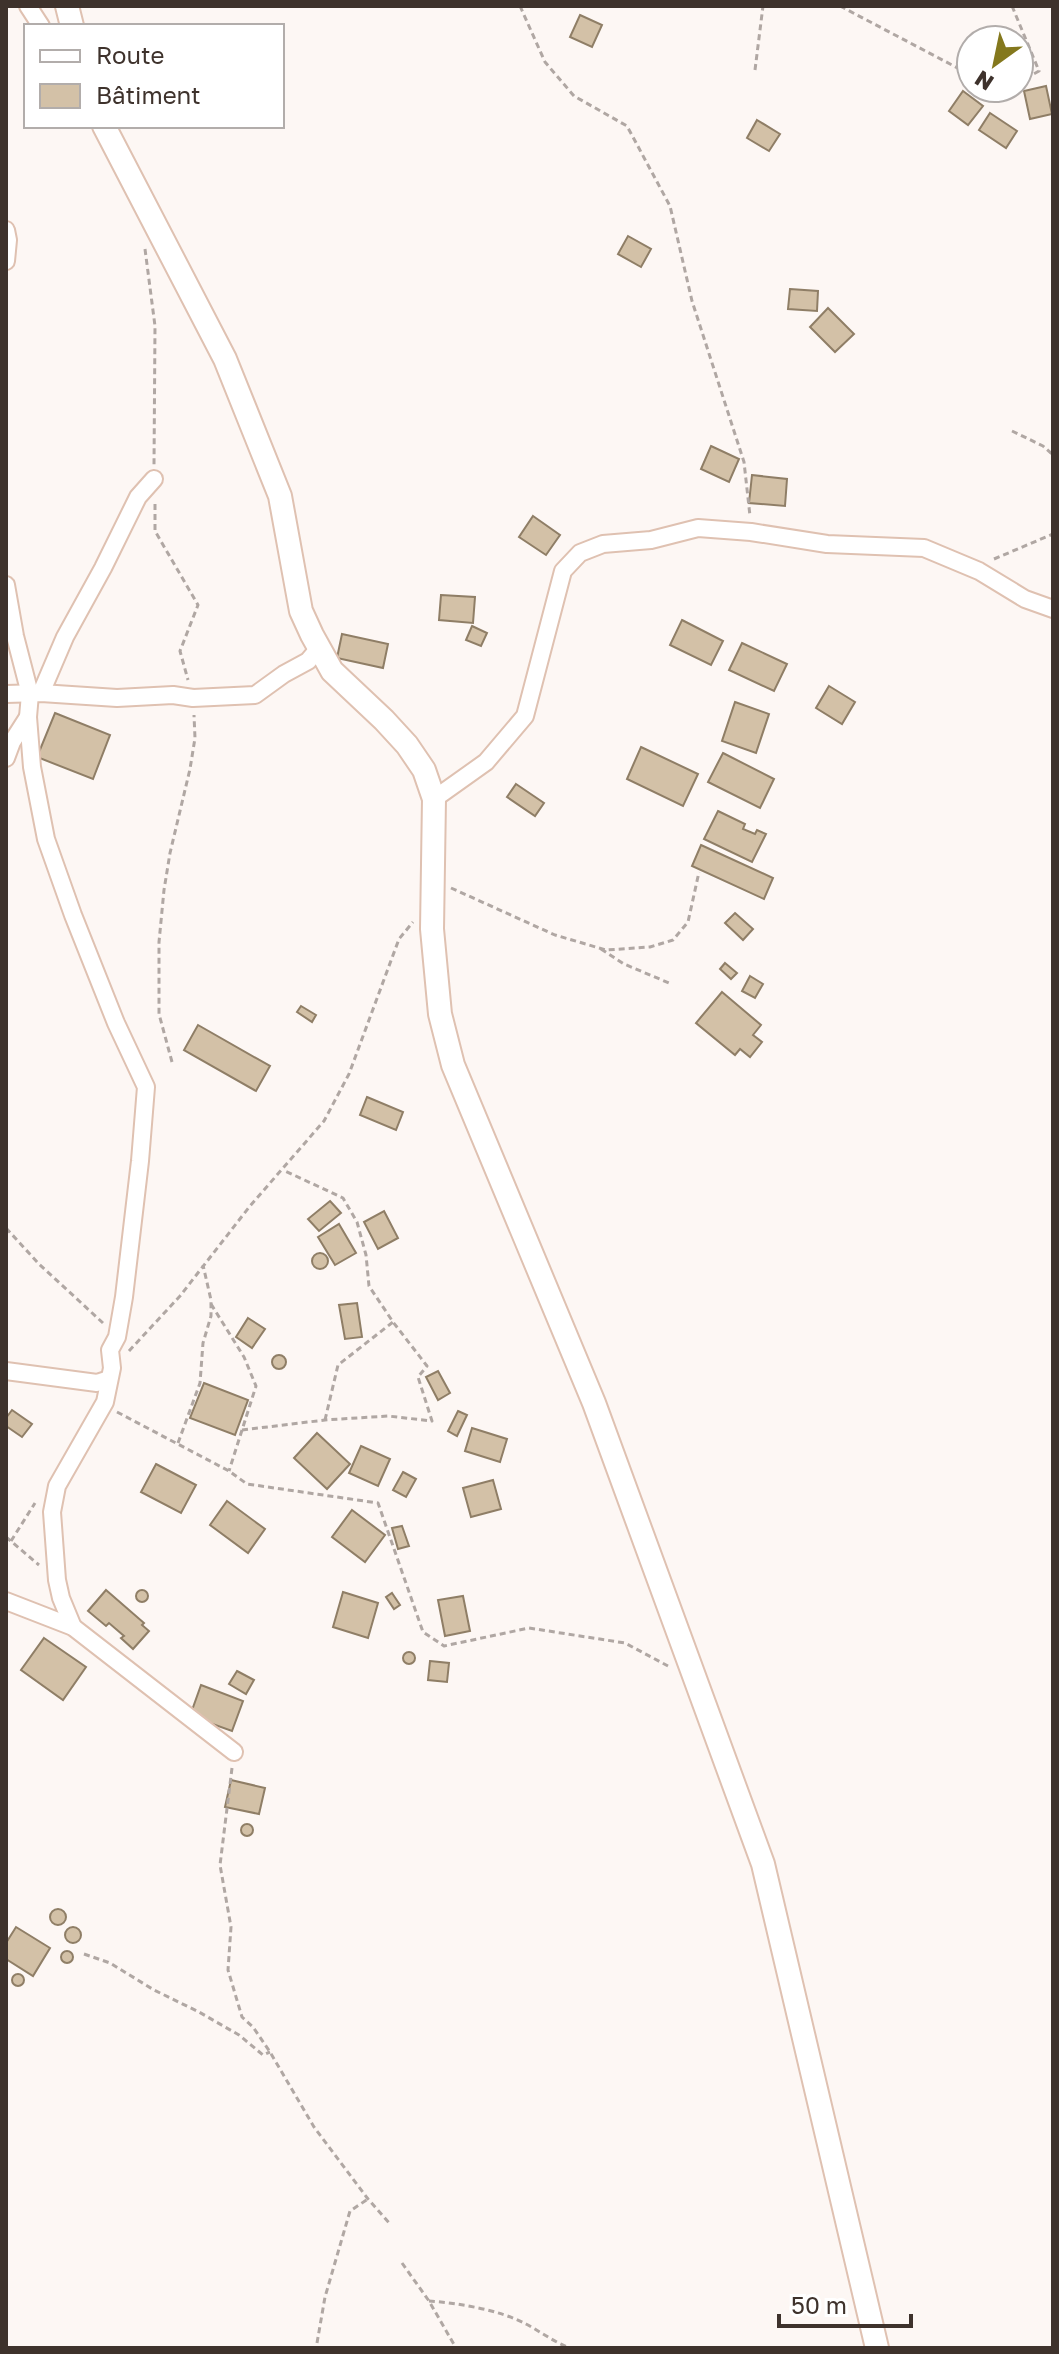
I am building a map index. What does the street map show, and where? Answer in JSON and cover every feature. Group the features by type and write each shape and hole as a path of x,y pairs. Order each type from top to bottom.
{"street":[{"path":"28,6 40,24"},
{"path":"105,128 225,359 280,496 301,611 319,648 332,671 407,745 424,770 434,799 432,929 440,1014 453,1065 594,1403 763,1864 877,2348"},
{"path":"6,230 6,261"},
{"path":"6,758 138,497 154,479"},
{"path":"434,799 486,762 525,716 563,571 580,553 603,544 651,540 698,528 751,532 827,544 924,548 979,571 1025,599 1053,609"},
{"path":"6,585 15,636 36,694"},
{"path":"6,694 117,698 255,695 308,661 319,648"},
{"path":"28,717 32,767 46,839 116,1023 146,1087 140,1161 117,1337 110,1350 105,1402 57,1486 52,1512 57,1580 73,1627"},
{"path":"6,1371 97,1383 110,1373"},
{"path":"6,1601 73,1627 234,1752"}],"path":[{"path":"520,6 545,62 574,96 627,126 670,206 692,301 744,462 751,532"},
{"path":"755,70 763,6"},
{"path":"840,6 955,67"},
{"path":"145,247 155,326 155,531 198,605 180,651 193,698 195,738 170,853 159,942 159,1014 172,1062"},
{"path":"1012,431 1043,446 1053,455"},
{"path":"979,571 985,562 1053,534"},
{"path":"110,1373 180,1296 250,1206 324,1121 349,1074 399,939 433,888 555,935 606,950 650,947 673,940 688,922 699,872"},
{"path":"597,947 624,964 669,983"},
{"path":"242,1430 388,1416 432,1421 418,1377 427,1366 369,1286 366,1255 357,1222 343,1198 283,1169"},
{"path":"6,1228 39,1264 117,1337"},
{"path":"178,1443 200,1383 200,1366 211,1316 203,1265"},
{"path":"211,1304 244,1357 256,1386 229,1471"},
{"path":"325,1420 338,1365 393,1322"},
{"path":"105,1402 121,1415 178,1443 247,1484 378,1503 423,1632 444,1646 529,1628 625,1643 696,1681"},
{"path":"11,1541 35,1503 57,1486"},
{"path":"6,1537 57,1580"},
{"path":"234,1752 220,1865 231,1927 228,1970 242,2017 270,2052 314,2127 390,2224"},
{"path":"84,1954 110,1963 199,2012 239,2035 263,2055 270,2052"},
{"path":"317,2343 325,2297 350,2211 368,2199"},
{"path":"402,2263 429,2301 456,2348"},
{"path":"429,2301 470,2306 525,2323 550,2340 570,2348"}],"building":[{"path":"580,15 602,25 592,47 570,37"},
{"path":"1046,86 1052,114 1030,119 1027,104 1035,104 1035,88"},
{"path":"955,102 983,106 968,125 949,111"},
{"path":"990,113 1017,131 1006,148 979,130"},
{"path":"757,120 780,134 769,151 747,138"},
{"path":"628,236 651,249 641,267 618,254"},
{"path":"790,289 818,291 817,311 788,309"},
{"path":"828,308 854,334 835,352 810,327"},
{"path":"711,446 739,459 729,482 701,469"},
{"path":"752,475 787,479 785,506 749,503"},
{"path":"533,516 560,535 546,555 519,537"},
{"path":"441,595 475,597 473,623 439,620"},
{"path":"682,620 723,641 711,665 670,645"},
{"path":"472,626 487,633 481,646 466,640"},
{"path":"342,634 388,644 383,668 337,658"},
{"path":"742,643 787,664 774,691 729,670"},
{"path":"829,686 855,702 842,724 816,708"},
{"path":"735,702 769,714 756,753 722,741"},
{"path":"55,713 110,735 93,779 37,757"},
{"path":"641,747 698,774 683,806 627,779"},
{"path":"723,753 774,779 760,808 708,782"},
{"path":"516,784 544,803 535,816 507,797"},
{"path":"718,811 745,824 743,829 766,834 752,862 704,839"},
{"path":"701,845 773,878 764,899 692,866"},
{"path":"735,913 753,929 743,940 725,923"},
{"path":"725,963 737,973 731,979 720,969"},
{"path":"750,976 763,984 755,998 742,991"},
{"path":"722,992 761,1025 753,1035 762,1042 750,1057 740,1049 735,1055 696,1023"},
{"path":"301,1006 316,1015 312,1022 297,1012"},
{"path":"198,1025 270,1066 256,1091 184,1050"},
{"path":"367,1097 403,1112 396,1130 360,1115"},
{"path":"330,1201 341,1213 319,1231 308,1219"},
{"path":"384,1211 398,1238 378,1249 364,1222"},
{"path":"339,1224 356,1253 335,1265 318,1237"},
{"path":"317,1253 323,1253 328,1261 326,1267 317,1269 312,1264 312,1258"},
{"path":"357,1303 362,1337 345,1339 339,1305"},
{"path":"248,1318 265,1329 252,1348 236,1337"},
{"path":"279,1355 286,1362 279,1369 272,1362"},
{"path":"438,1371 450,1393 438,1400 426,1377"},
{"path":"204,1383 248,1400 235,1435 190,1418"},
{"path":"12,1410 32,1424 22,1437 6,1426 6,1418"},
{"path":"458,1411 467,1415 457,1436 448,1431"},
{"path":"472,1428 507,1439 500,1462 465,1451"},
{"path":"317,1433 350,1464 327,1489 294,1458"},
{"path":"361,1446 390,1459 378,1486 349,1473"},
{"path":"156,1464 196,1485 181,1513 141,1492"},
{"path":"403,1472 416,1479 406,1497 393,1490"},
{"path":"493,1480 501,1509 471,1517 463,1488"},
{"path":"227,1501 265,1529 248,1553 210,1525"},
{"path":"352,1510 385,1535 365,1562 332,1537"},
{"path":"402,1526 409,1546 398,1549 392,1528"},
{"path":"106,1590 149,1631 133,1649 109,1623 106,1626 88,1611"},
{"path":"142,1590 148,1596 142,1602 136,1596"},
{"path":"343,1592 378,1603 368,1638 333,1627"},
{"path":"392,1593 400,1605 394,1609 386,1597"},
{"path":"463,1596 470,1631 445,1636 438,1600"},
{"path":"44,1638 86,1667 63,1700 21,1670"},
{"path":"409,1652 415,1658 409,1664 403,1658"},
{"path":"430,1661 449,1663 447,1682 428,1680"},
{"path":"237,1671 254,1680 246,1694 229,1684"},
{"path":"201,1685 243,1701 232,1731 190,1716"},
{"path":"231,1780 265,1788 259,1814 225,1807"},
{"path":"247,1824 253,1830 247,1836 241,1830"},
{"path":"58,1909 66,1917 58,1925 50,1917"},
{"path":"16,1927 50,1948 33,1976 6,1959 6,1943"},
{"path":"70,1927 76,1927 81,1935 79,1941 70,1943 65,1938 65,1932"},
{"path":"62,1952 72,1952 72,1962 62,1962"},
{"path":"13,1975 23,1975 23,1985 13,1985"}]}
